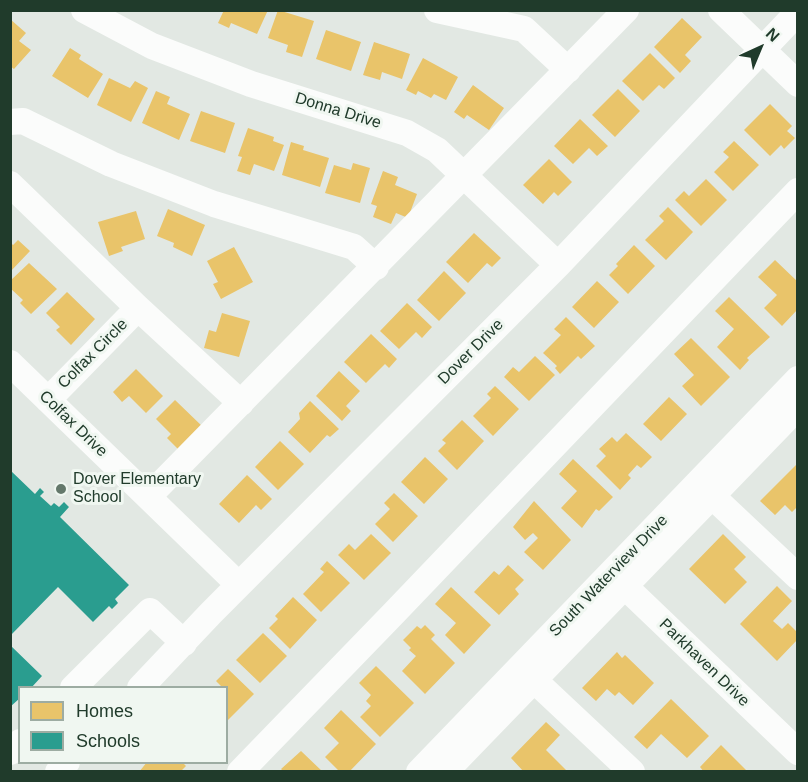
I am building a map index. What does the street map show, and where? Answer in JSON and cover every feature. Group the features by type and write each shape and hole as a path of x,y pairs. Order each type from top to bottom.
{"street":[{"name":"Donna Drive","path":"84,10 152,46 251,84 407,133 436,150 558,265"},
{"path":"437,10 524,29 568,70"},
{"path":"149,496 626,10"},
{"path":"721,10 798,84"},
{"name":"Dover Drive","path":"141,686 558,265 798,12"},
{"path":"10,122 22,121 111,164 214,204 354,247 376,267"},
{"path":"10,184 138,308 241,403"},
{"path":"240,771 798,191"},
{"name":"Colfax Circle","path":"48,400 138,308"},
{"name":"Colfax Drive","path":"10,363 239,585"},
{"name":"South Waterview Drive","path":"438,769 534,680 618,580 712,496 796,392"},
{"name":"South Waterview Drive","path":"438,769 796,392"},
{"path":"712,496 798,577"},
{"name":"Parkhaven Drive","path":"618,580 798,752"},
{"path":"74,686 150,611 184,643"},
{"path":"534,680 632,771"}],"building: Homes":[{"path":"224,10 268,10 257,34 231,23 229,28 218,23"},
{"path":"278,10 314,21 302,57 286,52 288,45 268,38"},
{"path":"682,18 702,37 685,55 691,61 680,73 654,47"},
{"path":"10,19 26,33 19,41 31,50 14,69 10,66"},
{"path":"326,30 361,42 351,71 316,59"},
{"path":"374,42 410,54 402,79 382,72 380,80 363,75"},
{"path":"70,48 81,55 79,59 103,74 88,98 52,76"},
{"path":"650,53 675,78 664,89 659,85 643,101 622,81"},
{"path":"423,58 458,77 446,100 434,94 431,98 418,91 416,95 406,90"},
{"path":"109,78 130,88 135,81 148,88 131,122 97,105"},
{"path":"473,85 504,108 489,130 467,115 464,119 454,112"},
{"path":"618,89 640,111 615,137 592,115"},
{"path":"156,91 170,97 167,104 190,114 179,140 142,123"},
{"path":"770,104 792,126 787,131 795,138 784,149 781,145 770,156 744,130"},
{"path":"201,111 235,123 225,153 190,141"},
{"path":"580,119 608,146 597,156 589,148 573,164 554,146"},
{"path":"248,128 274,137 273,141 284,145 274,171 254,164 250,175 237,171 242,157 238,156"},
{"path":"734,141 759,165 733,191 714,172 729,157 723,152"},
{"path":"291,142 304,146 303,150 329,158 320,187 282,175"},
{"path":"549,159 572,182 558,196 554,192 543,204 523,185"},
{"path":"353,163 370,168 360,203 325,193 334,165 351,170"},
{"path":"383,171 398,177 395,185 417,194 408,218 396,213 391,224 373,217 377,206 371,204"},
{"path":"706,179 727,200 701,226 675,200 684,191 689,196"},
{"path":"668,207 693,232 666,260 645,240 664,221 659,216"},
{"path":"168,209 205,225 192,256 173,247 174,243 157,236"},
{"path":"136,211 145,239 121,247 123,251 109,256 98,222"},
{"path":"474,233 501,258 492,267 487,263 468,283 446,262"},
{"path":"18,240 30,251 10,272 10,242 13,245"},
{"path":"634,245 655,266 628,294 609,275"},
{"path":"234,247 253,282 221,299 213,284 218,282 207,261"},
{"path":"775,260 798,282 798,309 782,326 764,308 777,295 758,277"},
{"path":"29,263 57,289 31,314 20,303 23,300 10,288 10,281"},
{"path":"444,271 466,293 439,321 417,300"},
{"path":"597,281 619,302 594,328 572,307"},
{"path":"67,292 95,319 71,345 56,330 60,327 46,313"},
{"path":"729,297 770,337 747,358 749,360 740,370 717,347 734,329 715,311"},
{"path":"407,303 432,327 422,338 416,332 399,349 380,331"},
{"path":"222,313 250,321 239,357 204,348 209,330 216,332"},
{"path":"566,317 595,346 581,359 578,356 560,374 555,368 557,366 543,353 561,335 554,329"},
{"path":"371,334 397,359 389,368 385,364 366,383 344,362"},
{"path":"691,338 730,377 701,406 682,386 694,375 674,354"},
{"path":"535,356 555,375 529,401 504,377 513,367 519,372"},
{"path":"136,369 163,396 146,413 129,396 122,402 113,392"},
{"path":"339,371 360,391 346,406 351,411 342,421 316,396"},
{"path":"495,386 519,409 493,436 473,416 491,398 487,394"},
{"path":"669,397 687,414 661,441 643,424"},
{"path":"175,400 203,427 180,451 167,438 171,434 156,419"},
{"path":"310,401 339,429 330,437 327,435 310,453 288,432 300,419 299,413"},
{"path":"462,420 484,441 457,470 438,451 446,443 442,440"},
{"path":"626,433 652,457 641,468 637,465 628,475 631,478 620,490 596,466 606,456 599,449 612,437 617,442"},
{"path":"280,441 304,464 278,490 255,467"},
{"path":"425,457 448,479 424,504 401,482"},
{"path":"573,459 613,497 599,511 596,509 582,528 561,508 577,491 559,474"},
{"path":"798,463 798,506 792,512 785,505 775,515 760,501"},
{"path":"247,475 272,499 261,510 256,505 239,523 219,504"},
{"path":"394,493 418,516 393,542 375,524 390,509 384,503"},
{"path":"534,501 571,540 543,570 524,552 538,538 533,533 525,540 513,527"},
{"path":"371,534 391,553 364,580 338,555 349,544 355,550"},
{"path":"723,534 746,557 734,569 747,582 725,604 689,569"},
{"path":"327,561 350,583 321,612 303,594 324,572 320,569"},
{"path":"508,565 524,580 515,589 519,594 499,615 474,592 494,571 499,575"},
{"path":"777,586 792,601 773,621 782,629 788,623 798,633 798,639 777,661 740,624"},
{"path":"451,587 491,625 464,654 445,635 456,623 435,604"},
{"path":"293,597 317,620 290,649 269,628 278,619 275,616"},
{"path":"425,625 435,635 431,639 455,663 425,694 402,671 416,656 403,640 417,626 421,629"},
{"path":"263,633 287,656 260,683 236,660"},
{"path":"617,652 622,658 625,655 654,683 633,705 619,692 615,696 607,689 596,701 582,688"},
{"path":"376,666 414,703 380,737 360,717 371,706 366,701 371,695 359,683"},
{"path":"228,669 254,694 228,720 228,686 221,686 216,681"},
{"path":"671,699 709,736 687,758 661,734 647,749 634,737"},
{"path":"341,710 376,744 349,772 340,772 325,757 339,743 324,728"},
{"path":"546,722 560,735 546,750 568,772 524,772 511,758"},
{"path":"721,745 748,772 704,772 700,767"},
{"path":"301,751 323,772 284,772 281,769"},
{"path":"145,764 184,764 186,766 180,772 139,772"}],"building: Schools":[{"path":"10,470 35,494 40,488 44,492 40,496 51,506 54,503 59,507 64,502 69,507 60,517 129,585 115,599 118,603 112,609 109,606 93,622 58,587 10,636"},
{"path":"10,645 42,676 33,686 18,686 18,700 10,707"}],"place":[{"name":"Dover Elementary School","path":"61,489"}]}
